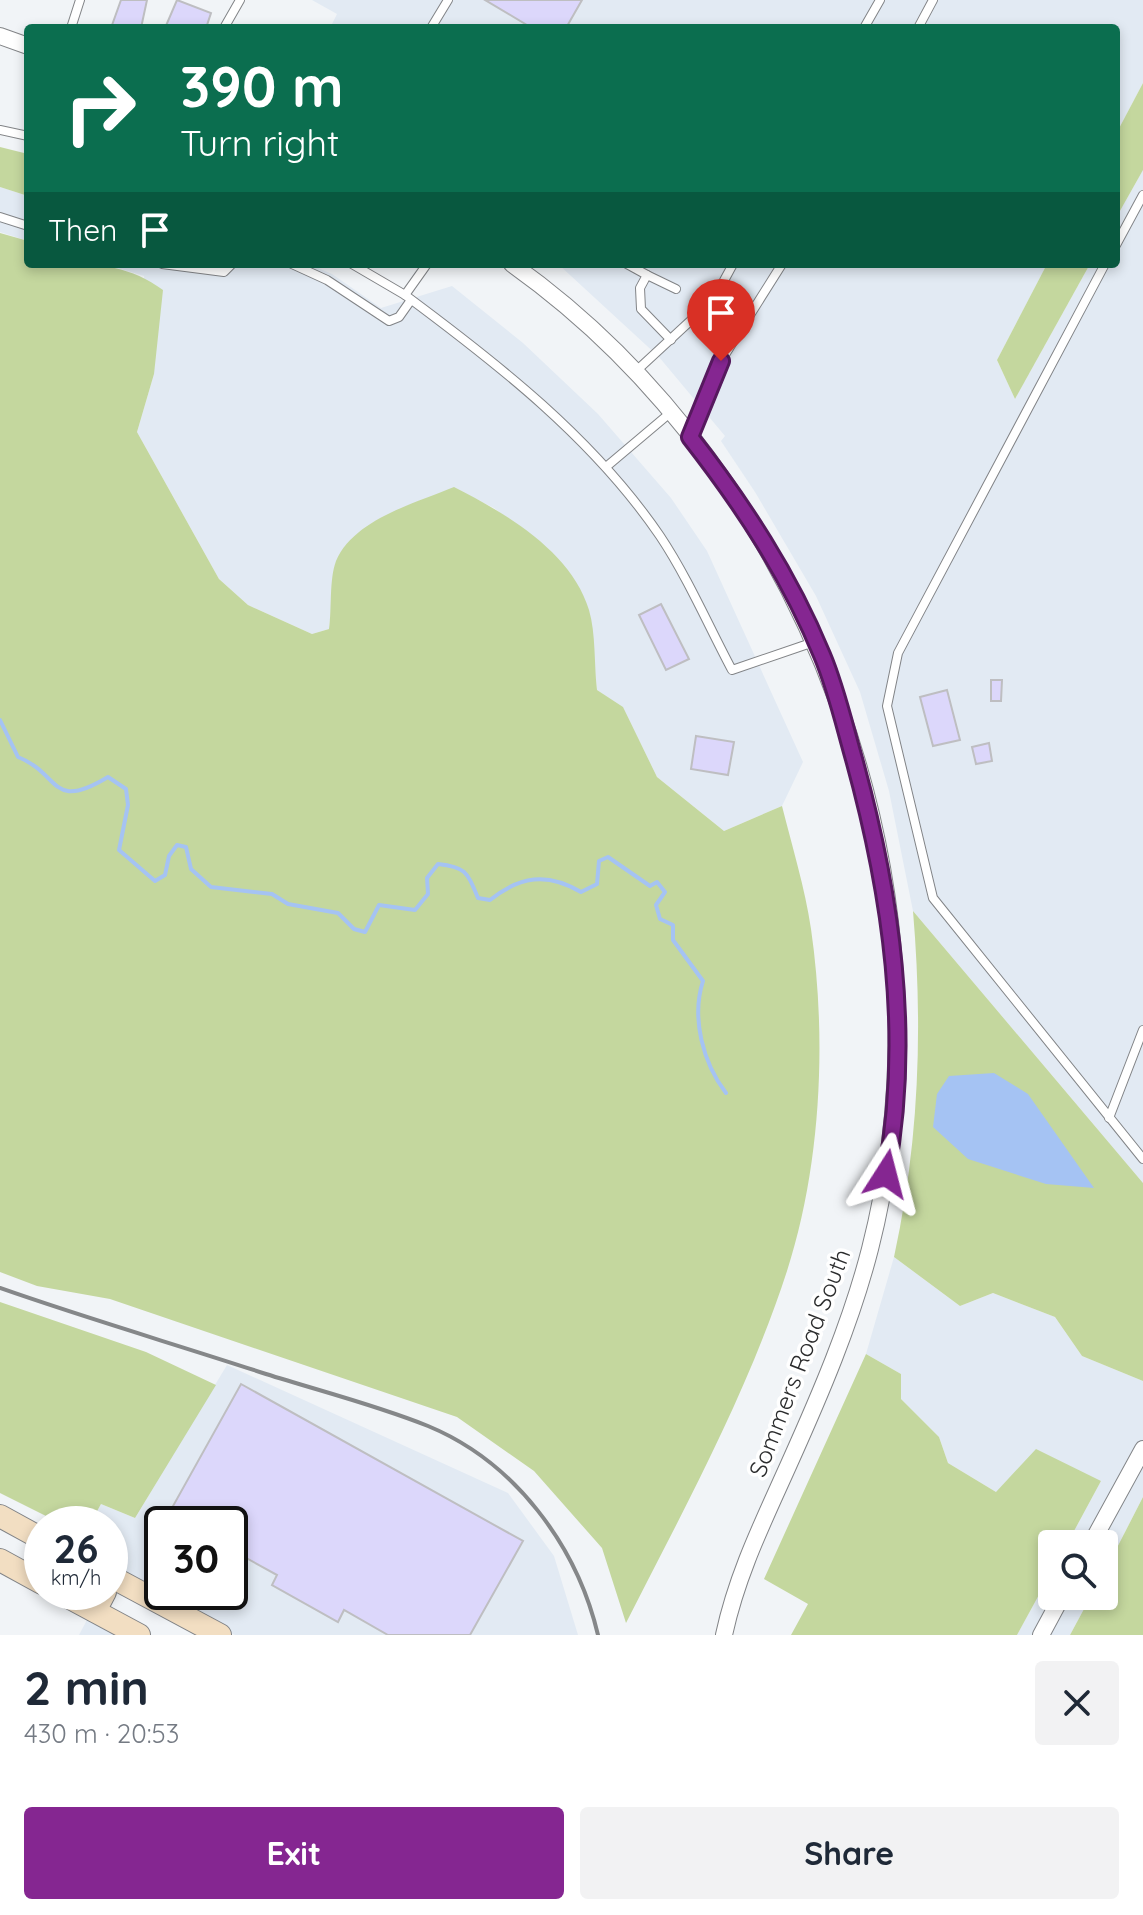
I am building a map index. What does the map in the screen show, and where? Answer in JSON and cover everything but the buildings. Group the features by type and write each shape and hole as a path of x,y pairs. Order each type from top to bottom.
{"main road":[{"path":"0,1516 24,1529"},
{"path":"0,1560 24,1573"},
{"path":"128,1597 220,1635"},
{"path":"122,1610 139,1635"}],"street":[{"path":"0,36 24,45"},
{"name":"Sommers Road South","path":"517,268 596,333 671,413 759,533 816,642 831,680 872,825 894,975 899,1045 890,1151 859,1290 811,1415 742,1568 724,1635"},
{"path":"1099,1530 1143,1449"},
{"path":"1041,1635 1054,1610"}],"lane":[{"path":"72,24 80,0"},
{"path":"226,24 240,0"},
{"path":"433,24 448,0"},
{"path":"866,24 880,0"},
{"path":"920,24 933,0"},
{"path":"0,130 24,135"},
{"path":"1120,238 1143,195"},
{"path":"0,217 24,225"},
{"path":"193,268 224,272 228,268"},
{"path":"301,268 327,280 389,321 399,317 425,268"},
{"path":"359,268 408,297 476,347 606,467 661,538 732,670 816,642"},
{"path":"634,268 676,289"},
{"path":"634,373 714,299 731,268"},
{"path":"690,437 721,361 779,268"},
{"path":"1103,268 919,610 898,653 887,706 933,898 1143,1159"},
{"path":"647,275 640,288 641,309 671,340"},
{"path":"606,467 671,413"},
{"path":"1109,1118 1143,1030"}],"shaded area":[{"path":"312,0 1143,0 1143,83 1120,126 1120,24 332,24 337,14"},
{"path":"1143,170 1143,1183 913,911 889,791 860,692 816,596 721,441 725,436 659,357 562,268 1045,268 997,360 1015,399 1088,268 1120,268 1120,211"},
{"path":"0,187 24,195 24,240 0,232"},
{"path":"118,268 318,268 381,308 452,286 523,343 598,414 671,498 707,551 803,762 782,806 724,831 657,777 623,708 597,690 589,612 550,551 494,508 454,488 336,562 329,629 312,634 248,605 219,579 137,432 154,374 144,276"},
{"path":"894,1257 960,1306 993,1293 1055,1317 1082,1356 1143,1381 1143,1497 1118,1546 1118,1530 1075,1530 1101,1481 996,1492 948,1463 939,1437 901,1399 901,1374 866,1354"},
{"path":"227,1365 508,1493 554,1556 578,1635 235,1635 188,1610 248,1610 248,1506 144,1506 144,1587 128,1579 128,1515 135,1518"},
{"path":"1038,1597 1038,1610 1083,1610 1070,1635 1017,1635"},
{"path":"88,1618 120,1635 79,1635"}],"green space":[{"path":"1143,83 1143,170 1120,211 1120,126"},
{"path":"0,147 24,153 24,195 0,187"},
{"path":"0,233 24,240 24,268 115,268 132,273 163,290 154,374 137,432 219,579 248,605 312,634 329,629 334,569 345,546 371,523 454,487 514,522 552,552 580,589 589,610 597,690 623,707 657,777 724,831 782,806 811,929 819,1014 819,1058 814,1146 787,1271 734,1406 626,1623 602,1548 534,1471 457,1417 110,1299 37,1286 0,1272"},
{"path":"1045,268 1088,268 1015,399 997,360"},
{"path":"913,911 1143,1183 1143,1381 1082,1356 1055,1317 993,1293 960,1306 894,1257 909,1171 917,1085 918,999"},
{"path":"0,1302 146,1352 216,1385 135,1518 128,1515 128,1506 26,1506 0,1493"},
{"path":"866,1354 901,1374 901,1399 939,1437 948,1463 996,1492 1036,1449 1101,1481 1075,1530 1038,1530 1038,1597 1017,1635 791,1635 808,1604 764,1579"},
{"path":"1143,1497 1143,1635 1070,1635 1083,1610 1118,1610 1118,1546"}],"water":[{"path":"994,1073 1028,1094 1094,1188 1046,1184 968,1159 933,1127 937,1094 949,1076"}],"waterway":[{"path":"0,720 18,757 32,764 65,791 89,787 108,777 126,789 128,805 119,850 155,881 165,875 169,856 177,845 186,847 191,869 211,887 272,894 288,904 338,913 354,929 365,932 379,905 415,910 428,894 427,878 438,864 460,869 468,877 478,898 490,900 512,886 545,879 581,892 597,884 599,861 608,857 650,886 657,882 665,892 656,905 660,919 673,925 673,940 703,981 698,1010 701,1040 711,1068 726,1093"}],"railway":[{"path":"0,1288 388,1411 459,1442 488,1461 538,1511 575,1570 598,1635"}],"route":[{"path":"721,361 690,437 759,533 822,654 872,825 888,920 899,1045 897,1090 886,1174"}]}
